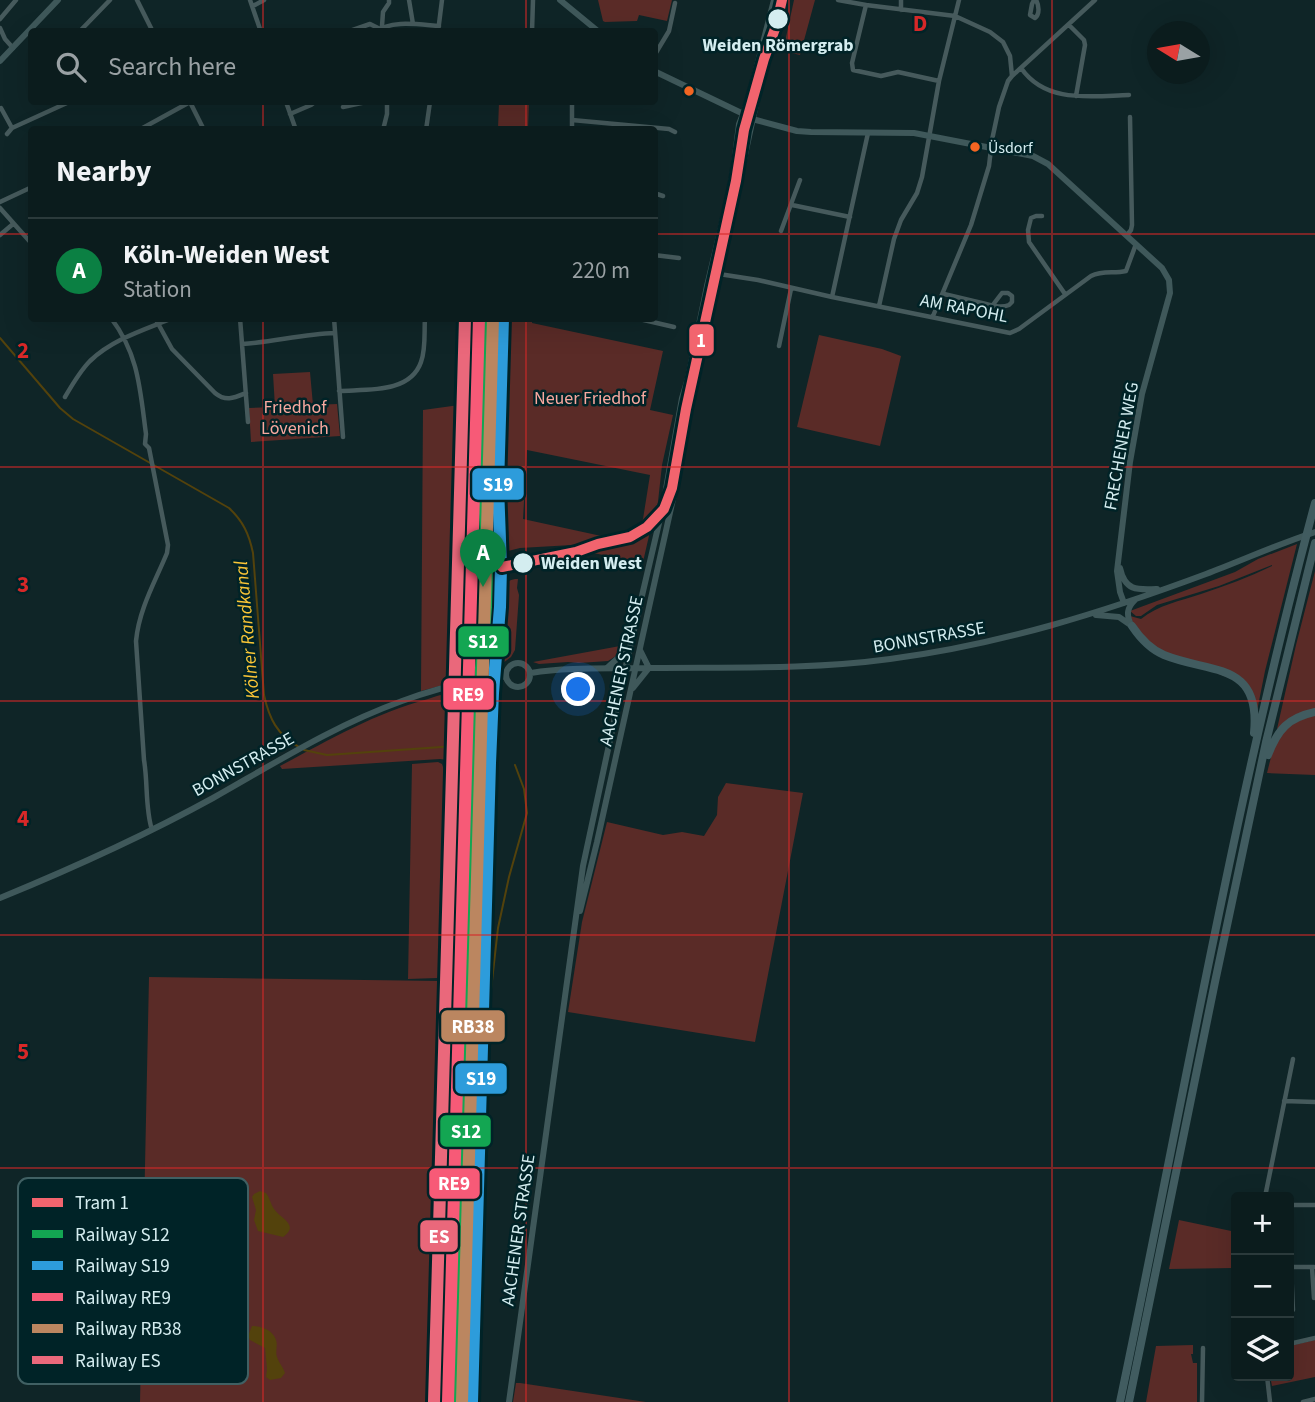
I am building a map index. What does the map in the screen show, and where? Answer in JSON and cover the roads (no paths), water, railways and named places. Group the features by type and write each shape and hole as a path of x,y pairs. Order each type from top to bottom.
{"highway":[{"path":"1120,1402 1252,760 1278,645 1315,503"},
{"path":"1129,1402 1218,969 1288,648 1315,543"},
{"path":"1132,626 1146,643 1158,652 1228,672 1237,678 1252,699 1255,712 1252,760"},
{"path":"1261,774 1274,740 1282,729 1293,719 1315,712"}],"main road":[{"path":"32,28 58,0"},
{"path":"560,0 594,28"},
{"name":"AACHENER STRASSE","path":"509,1402 583,866 663,506 683,393 730,190 737,136 774,0"},
{"name":"AACHENER STRASSE","path":"574,937 632,689 752,118 784,0"},
{"path":"0,61 28,32"},
{"name":"FRECHENER WEG","path":"658,73 752,118 797,131 914,133 1040,158 1162,268 1169,280 1170,293 1142,394 1131,453 1118,556 1117,578 1124,603"},
{"path":"709,278 719,274 715,271 713,262"},
{"path":"683,393 685,408 691,406"},
{"name":"BONNSTRASSE","path":"531,673 568,669 833,665 892,659 954,648 1027,633 1090,615 1315,532"},
{"path":"1118,556 1121,573 1128,585 1139,590 1166,588"},
{"path":"1132,626 1127,612 1137,598"},
{"path":"1090,615 1119,617 1132,626"},
{"path":"607,668 630,648"},
{"path":"632,689 649,668 640,650"},
{"path":"515,663 523,663 531,673 529,681 521,687 513,686 506,676 508,668 515,663"},
{"name":"BONNSTRASSE","path":"0,898 77,866 152,830 351,722 402,701 466,682 506,676"}],"street":[{"path":"0,19 16,0"},
{"path":"83,28 110,0"},
{"path":"137,0 151,28"},
{"path":"250,0 260,28"},
{"path":"253,6 264,0"},
{"path":"380,28 383,12 389,0"},
{"path":"409,0 413,24"},
{"path":"439,28 442,0"},
{"path":"532,28 533,0"},
{"path":"838,0 955,16 990,32 1003,43 1010,56 1012,76"},
{"path":"901,0 901,10"},
{"path":"879,306 894,239 901,220 917,193 939,81 959,0"},
{"path":"1084,0 1089,6"},
{"path":"933,316 971,225 989,166 999,107 1006,87 1012,76 1095,0"},
{"path":"658,49 669,31 675,3"},
{"path":"866,5 852,63 853,70 881,76 898,72 939,81"},
{"path":"358,28 370,24 378,28"},
{"path":"382,28 390,24 434,28"},
{"path":"1069,25 1084,40 1085,45 1076,96"},
{"path":"0,28 13,48"},
{"path":"1021,68 1045,89 1061,95 1129,95"},
{"path":"6,103 1,109 12,128"},
{"path":"6,134 12,128 62,105"},
{"path":"146,126 185,105"},
{"path":"192,105 202,126"},
{"path":"287,105 294,126"},
{"path":"290,114 312,105"},
{"path":"343,107 352,105"},
{"path":"384,126 387,105"},
{"path":"427,126 430,105"},
{"path":"572,105 572,126"},
{"path":"1127,235 1132,225 1130,117"},
{"path":"572,120 637,126"},
{"path":"658,128 675,132"},
{"path":"832,297 868,133"},
{"path":"781,231 800,180"},
{"path":"0,202 28,189"},
{"path":"658,194 663,196"},
{"path":"792,205 850,217"},
{"path":"0,208 28,240"},
{"path":"1042,216 1031,218 1029,242 1065,294"},
{"path":"0,235 13,224"},
{"name":"AM RAPOHL","path":"719,274 1010,333 1098,272 1126,271 1136,244"},
{"path":"658,255 679,258"},
{"path":"779,346 791,289"},
{"path":"944,294 992,306"},
{"path":"114,322 125,338 135,365 146,433 145,444 149,448 168,545 142,609 136,641 152,830"},
{"path":"65,397 88,362 104,349 163,322"},
{"path":"240,322 248,422"},
{"path":"334,322 343,437"},
{"path":"339,391 392,387 412,376 423,356 425,322"},
{"path":"652,322 674,327"},
{"path":"158,324 172,349 220,397 230,399 246,393"},
{"path":"242,344 335,333"},
{"path":"1266,1192 1293,1059"},
{"path":"1284,1101 1315,1102"},
{"path":"1294,1205 1315,1205"},
{"path":"1294,1267 1314,1267 1314,1298"},
{"path":"1294,1343 1315,1338"},
{"path":"1202,1402 1203,1348"},
{"path":"1268,1381 1270,1402"},
{"path":"1303,1402 1315,1399"}],"waterway":[{"name":"Kölner Randkanal","path":"0,338 60,408 73,419 229,508 242,523 253,553 266,703 271,718 280,731 299,747"},
{"name":"Kölner Randkanal","path":"304,750 327,755 456,746"},
{"name":"Kölner Randkanal","path":"477,1402 491,990 498,928 527,813 524,789 515,765"}],"tram line":[{"name":"1","path":"502,567 576,552 630,537 647,527 664,509 672,488 686,409 736,181 744,130 782,0"},
{"path":"501,562 574,546"}],"rail line":[{"name":"ES","path":"434,1402 465,322"},
{"name":"RE9","path":"448,1402 479,322"},
{"name":"S12","path":"458,1402 476,763 486,607 484,486 489,322"},
{"name":"RB38","path":"462,1402 493,322"},
{"name":"S19","path":"472,1402 490,763 500,607 498,486 503,322"}],"place":[{"name":"Weiden Römergrab","path":"778,19"},
{"name":"Üsdorf","path":"975,147"},
{"name":"Weiden West","path":"523,563"},
{"name":"Köln-Weiden West","path":"483,587"}],"park label":[{"name":"Neuer Friedhof","path":"590,398"},
{"name":"Friedhof Lövenich","path":"295,417"}]}
